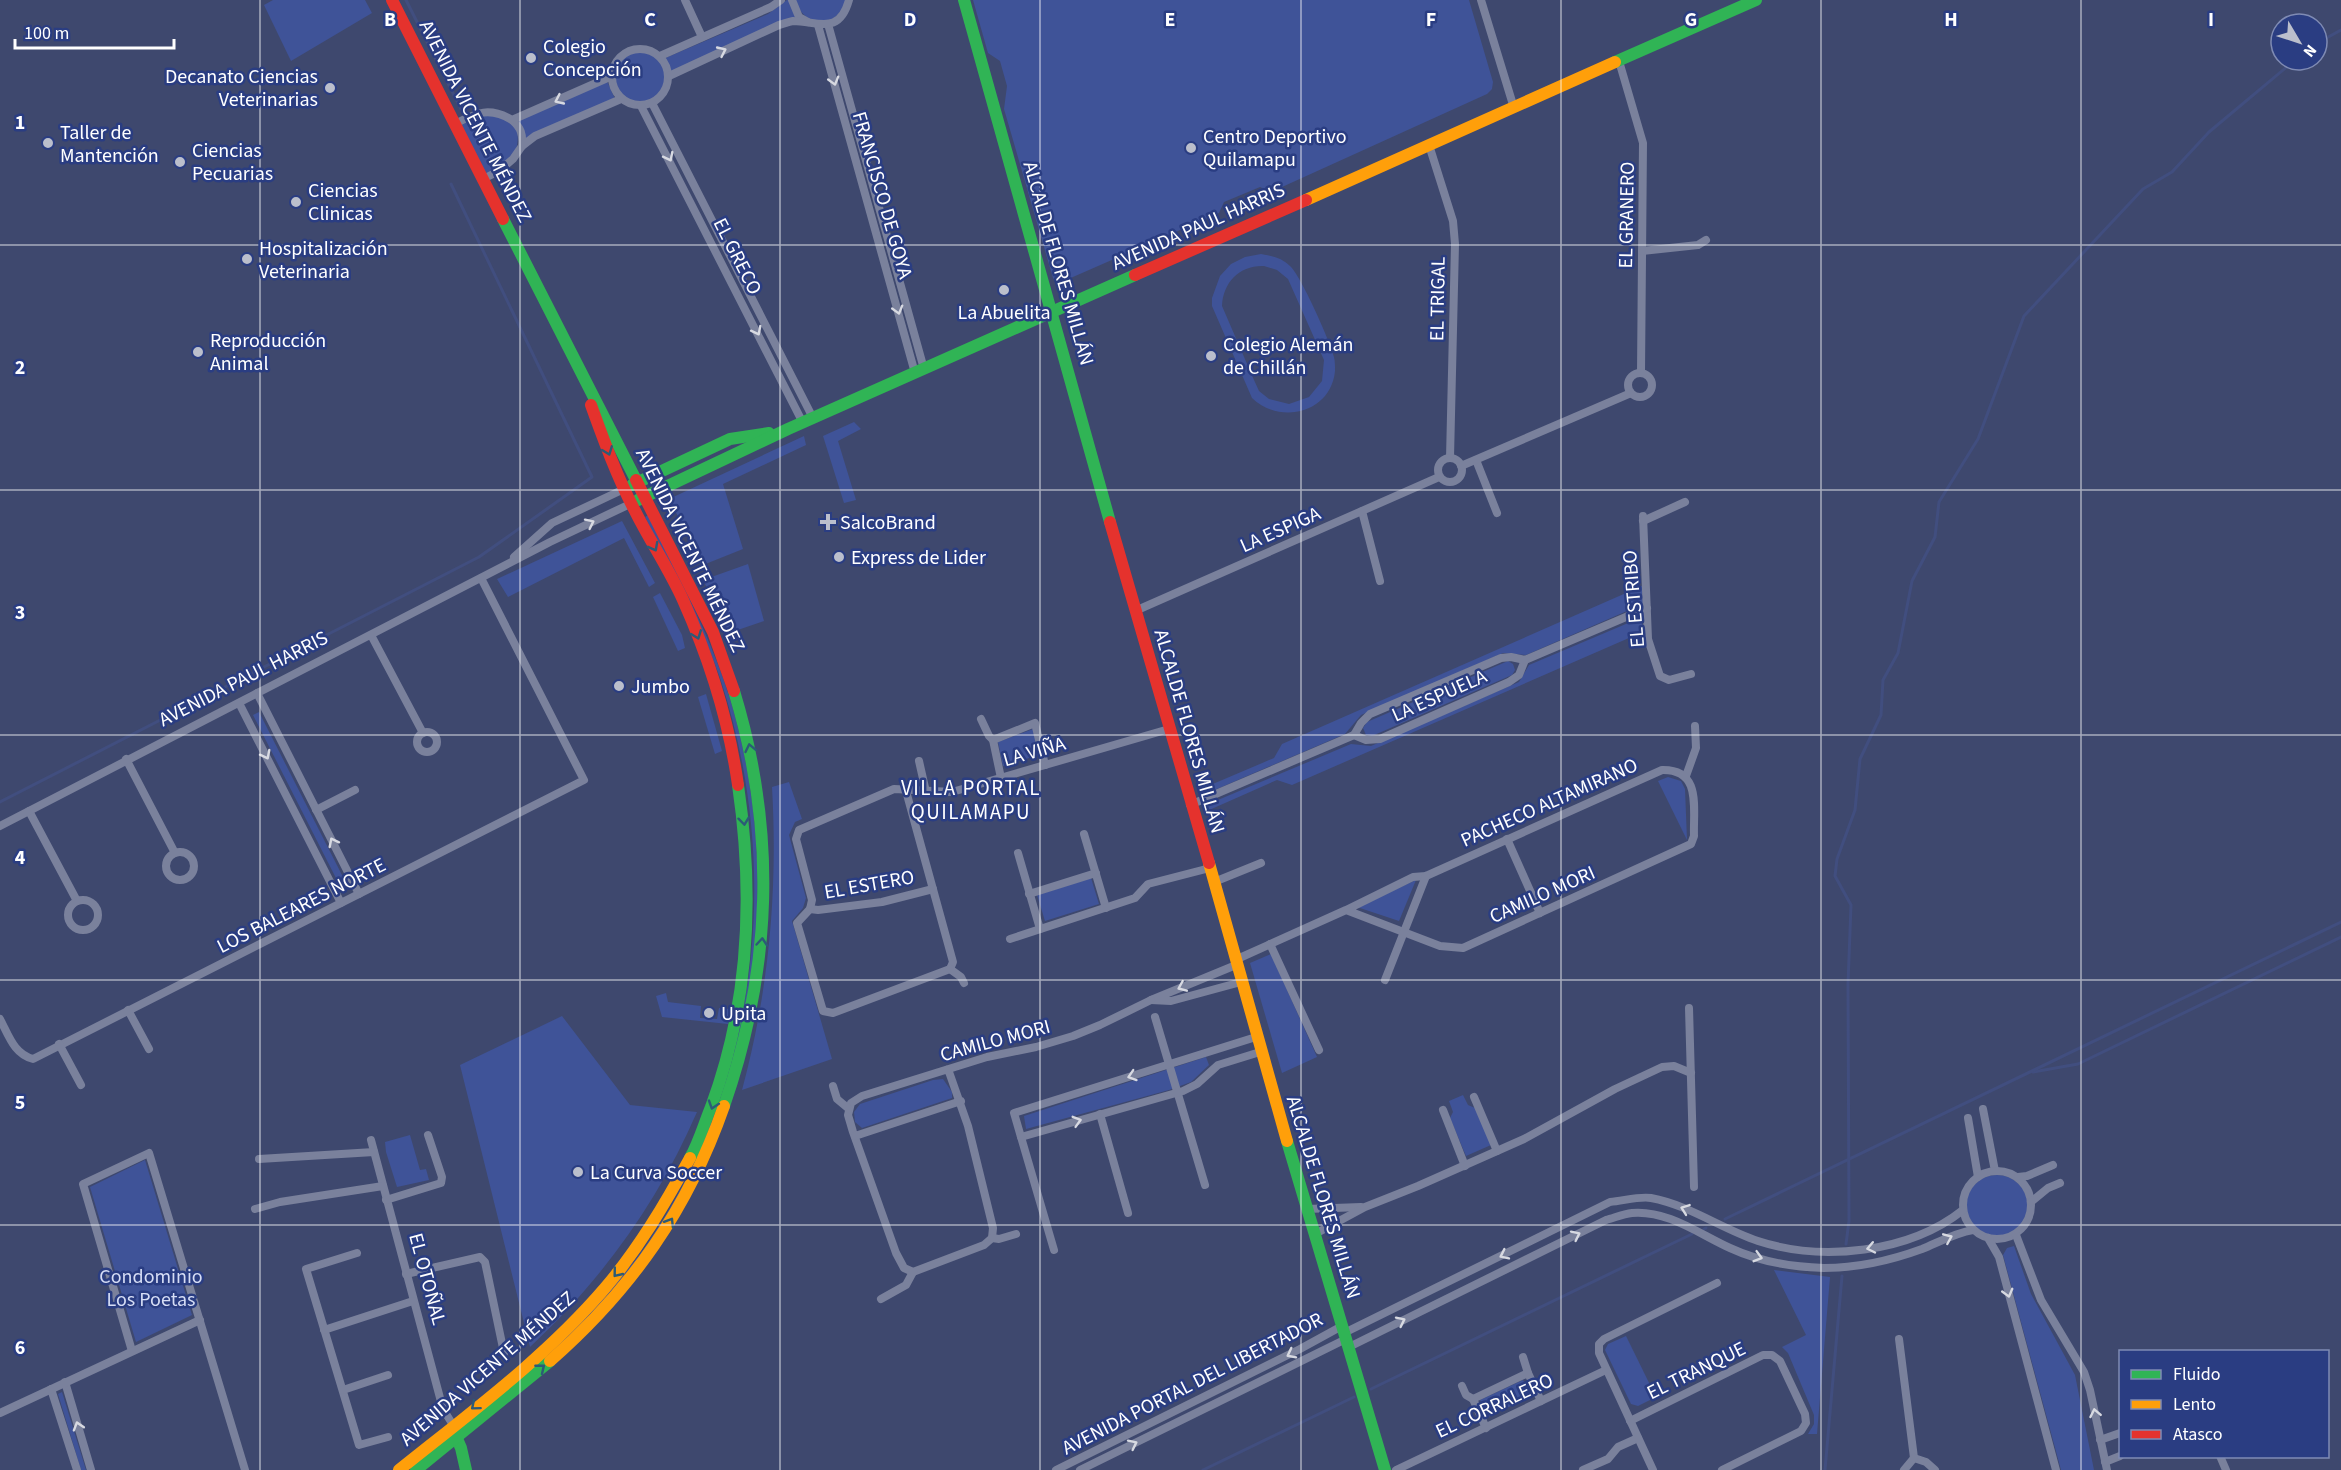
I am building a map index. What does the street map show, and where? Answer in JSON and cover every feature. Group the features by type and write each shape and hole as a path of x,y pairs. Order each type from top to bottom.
{"main road":[{"name":"AVENIDA VICENTE MÉNDEZ","path":"392,0 713,632 734,688 750,745 760,804 765,862 762,945 754,1000 743,1051 728,1101 700,1169 662,1235 632,1276 581,1333 457,1431 399,1470"},
{"name":"ALCALDE FLORES MILLÁN","path":"964,0 1260,1052 1385,1470"},
{"name":"AVENIDA PAUL HARRIS","path":"630,504 808,420 1756,0"},
{"name":"AVENIDA VICENTE MÉNDEZ","path":"416,1470 569,1326 608,1285 642,1241 674,1191 700,1138 731,1049 745,966 748,901 746,838 737,774 717,692 678,590 630,504 573,356"},
{"name":"AVENIDA PAUL HARRIS","path":"624,489 730,439 788,429"},
{"path":"457,1431 466,1470"}],"street":[{"path":"685,0 702,37"},
{"path":"660,56 771,7 781,0"},
{"path":"792,0 799,16 808,22"},
{"path":"669,76 779,25 792,21 818,25 828,24 838,19 846,10 849,0"},
{"path":"1481,0 1514,108"},
{"name":"FRANCISCO DE GOYA","path":"828,24 919,371"},
{"name":"FRANCISCO DE GOYA","path":"818,25 919,371"},
{"path":"645,49 660,56 669,76 665,92 652,103 641,106 621,99 614,88 612,76 614,66 620,57 628,51 645,49"},
{"name":"EL GRANERO","path":"1619,61 1644,143 1641,372"},
{"path":"512,120 612,76"},
{"path":"483,179 499,171 513,159 522,146 535,136 621,99"},
{"name":"EL GRECO","path":"652,103 808,420"},
{"name":"EL GRECO","path":"641,106 808,420"},
{"path":"455,124 483,112 499,113 519,126 522,146"},
{"name":"EL TRIGAL","path":"1429,145 1453,221 1455,244 1450,458"},
{"path":"1642,251 1698,245 1706,240"},
{"path":"1631,393 1628,381 1633,374 1641,372"},
{"name":"LA ESPIGA","path":"1135,611 1439,477 1449,483 1457,480 1461,474 1461,466 1631,393 1642,397 1652,390 1651,378 1641,372"},
{"path":"1439,477 1440,463 1450,458 1457,460 1461,466"},
{"path":"1476,460 1497,513"},
{"name":"AVENIDA PAUL HARRIS","path":"505,566 552,523 624,489"},
{"name":"EL ESTRIBO","path":"1685,502 1643,519 1648,639 1660,676 1669,680 1691,674"},
{"name":"AVENIDA PAUL HARRIS","path":"0,826 126,759 630,504"},
{"path":"1362,511 1380,581"},
{"name":"LOS BALEARES NORTE","path":"0,1019 16,1050 23,1056 33,1059 584,780 481,578"},
{"name":"LA ESPUELA","path":"1190,805 1354,735 1370,714 1501,658 1511,657 1525,660 1647,608"},
{"path":"371,635 423,733"},
{"name":"LA ESPUELA","path":"1354,735 1366,740 1380,739 1509,682 1519,675 1525,660"},
{"path":"257,693 359,894"},
{"path":"239,703 341,903"},
{"path":"981,718 988,736 993,740 1001,778"},
{"path":"993,740 1035,723 1045,765"},
{"path":"1686,776 1696,748 1695,726"},
{"name":"LA VIÑA","path":"810,909 812,900 796,839 799,830 894,789 952,792 1169,729"},
{"path":"126,759 175,853"},
{"path":"919,761 926,792"},
{"name":"PACHECO ALTAMIRANO","path":"1426,876 1662,770 1675,770 1686,776"},
{"name":"CAMILO MORI","path":"1346,910 1440,946 1463,948 1691,844 1694,836 1692,786 1686,776"},
{"path":"316,810 355,790"},
{"path":"810,909 797,923 824,1011 833,1013 950,969 953,962 906,791"},
{"path":"29,811 77,902"},
{"path":"1084,834 1106,908"},
{"path":"1507,839 1540,913"},
{"path":"1018,853 1040,929"},
{"path":"1214,882 1261,863"},
{"path":"1010,939 1135,898 1148,884 1210,868"},
{"path":"1029,894 1096,873"},
{"path":"1385,981 1402,932 1426,876"},
{"name":"CAMILO MORI","path":"849,1109 850,1103 862,1095 987,1057 1036,1047 1073,1036 1236,962 1413,877 1426,876"},
{"name":"EL ESTERO","path":"810,909 882,902 933,889"},
{"path":"1270,944 1319,1050"},
{"path":"950,969 962,977 964,983"},
{"name":"CAMILO MORI","path":"1151,1000 1172,1001 1241,982"},
{"path":"1689,1008 1694,1187"},
{"path":"128,1010 149,1049"},
{"path":"1155,1017 1205,1185"},
{"path":"1054,1250 1014,1113 1256,1037"},
{"path":"59,1044 81,1086"},
{"path":"1021,1137 1178,1092 1197,1084 1218,1065 1260,1052"},
{"path":"1315,1234 1365,1206 1497,1151 1662,1067 1674,1066 1691,1073"},
{"path":"881,1299 906,1285 913,1272 984,1245 992,1238 993,1228 961,1101 948,1069"},
{"path":"832,1086 837,1099 849,1109 848,1114 855,1136 896,1253 904,1268 913,1272"},
{"path":"1474,1097 1497,1151"},
{"path":"855,1136 961,1101"},
{"path":"1983,1109 1995,1171"},
{"path":"1443,1110 1465,1166"},
{"path":"1100,1114 1128,1213"},
{"path":"1968,1118 1978,1178"},
{"path":"386,1200 441,1183 442,1177 428,1135"},
{"name":"EL OTOÑAL","path":"371,1140 443,1409 457,1431"},
{"path":"259,1159 374,1152"},
{"path":"132,1351 83,1184 149,1153 245,1470"},
{"path":"2018,1177 2027,1176 2052,1165"},
{"path":"2006,1172 2018,1177 2025,1184 2031,1202 2030,1217 2024,1227 2005,1239 1988,1238 1973,1230 1963,1210 1967,1188 1984,1173 2006,1172"},
{"path":"2031,1202 2048,1188 2060,1183"},
{"path":"255,1209 280,1202 382,1186"},
{"name":"AVENIDA PORTAL DEL LIBERTADOR","path":"1080,1470 1610,1202 1650,1198 1689,1210 1726,1229 1758,1241 1786,1248 1840,1253 1917,1236 1942,1226 1963,1210"},
{"path":"1307,1209 1365,1206"},
{"name":"AVENIDA PORTAL DEL LIBERTADOR","path":"1056,1470 1282,1359 1345,1336 1606,1220 1632,1214 1652,1214 1676,1221 1732,1249 1761,1259 1825,1268 1870,1263 1919,1250 1973,1230"},
{"path":"992,1238 999,1239 1016,1234"},
{"path":"2016,1234 2042,1300 2084,1372 2106,1466 2119,1457"},
{"path":"1988,1238 1999,1257 2056,1470"},
{"path":"357,1252 306,1269 359,1445 388,1437"},
{"path":"406,1274 480,1257 485,1262 504,1353"},
{"path":"1653,1470 1606,1370 1599,1353 1599,1344 1604,1339 1717,1283"},
{"path":"324,1330 413,1301"},
{"path":"0,1413 200,1320"},
{"path":"1899,1339 1914,1458 1904,1470"},
{"name":"EL TRANQUE","path":"1630,1421 1763,1355 1772,1355 1780,1361 1806,1423 1802,1431 1722,1470"},
{"path":"1523,1357 1542,1401"},
{"name":"EL CORRALERO","path":"1396,1470 1606,1370"},
{"path":"1473,1399 1528,1373"},
{"path":"343,1390 388,1375"},
{"path":"65,1382 92,1470"},
{"path":"1462,1386 1466,1395 1473,1399 1486,1428"},
{"path":"51,1389 77,1470"},
{"path":"2100,1440 2119,1434"},
{"path":"1583,1470 1608,1459 1618,1447 1638,1438"},
{"path":"1914,1458 1926,1462 1935,1470"}],"green space":[{"path":"273,0 365,0 372,13 291,61 264,5"},
{"path":"787,0 791,0 802,21 789,21 670,73 663,59 768,14"},
{"path":"795,0 846,0 836,17 820,22 806,16 799,9"},
{"name":"Centro Deportivo Quilamapu","path":"973,0 1469,0 1493,82 1492,89 1487,94 1271,192 1260,187 1224,202 1219,213 1057,284 1053,278 1004,109 1007,86 1000,61 988,53"},
{"path":"640,51 654,55 662,63 666,77 662,91 654,99 640,103 626,99 618,91 614,77 618,63 626,55"},
{"path":"607,81 615,99 525,140 518,120"},
{"path":"487,114 501,117 517,127 518,137 515,153 511,158 500,168 483,176 458,128 472,118"},
{"name":"Colegio Alemán de Chillán","path":"1261,254 1287,263 1308,295 1332,349 1335,371 1324,397 1314,405 1290,412 1276,411 1252,398 1212,306 1212,298 1220,276 1231,264 1245,257","holes":["1255,266 1277,270 1288,279 1324,360 1322,381 1309,397 1289,404 1269,399 1259,391 1222,306 1229,283 1240,272"]},
{"path":"854,422 861,429 838,441 856,500 844,503 823,436"},
{"path":"804,436 806,445 723,484 743,549 703,565 669,499"},
{"path":"650,514 716,659 733,709 748,776 758,877 755,946 747,1012 737,1057 719,1109 698,1159 673,1207 630,1272 597,1311 568,1339 535,1364 592,1308 632,1264 683,1184 714,1116 736,1045 749,972 754,898 751,824 740,750 712,657 695,616 645,517"},
{"path":"622,521 655,583 649,587 624,538 508,597 497,579"},
{"path":"748,564 764,621 729,633 703,580"},
{"path":"1642,586 1643,604 1526,655 1503,653 1361,715 1345,734 1203,795 1201,789 1274,758 1282,744"},
{"path":"660,593 682,635 685,648 678,651 653,597"},
{"path":"1640,618 1645,631 1292,785 1277,780 1207,811 1206,805 1351,744 1371,746 1519,682 1529,665"},
{"path":"1508,661 1513,664 1515,670 1512,675 1372,736 1366,735 1363,728 1367,722"},
{"path":"706,694 722,751 715,754 698,697"},
{"path":"259,712 346,883 340,886 253,715"},
{"path":"1033,729 1039,755 1003,766 998,742"},
{"path":"1668,777 1681,781 1685,789 1687,840 1658,781"},
{"path":"789,782 802,819 795,822 789,835 806,898 803,908 792,921 832,1059 742,1090 759,1015 769,940 774,864 772,787"},
{"path":"1091,878 1099,904 1045,921 1037,895"},
{"path":"1416,880 1399,921 1357,907"},
{"path":"1271,954 1317,1057 1282,1073 1250,963"},
{"path":"666,993 668,1002 701,1006 700,1018 717,1019 719,1008 730,1009 728,1024 662,1017 656,996"},
{"name":"La Curva Soccer","path":"562,1016 630,1105 697,1112 665,1177 626,1238 581,1295 530,1347 460,1065"},
{"path":"1206,1057 1209,1065 1191,1082 1026,1129 1024,1116"},
{"path":"943,1079 952,1092 952,1098 862,1128 855,1122 854,1112 860,1104 933,1080"},
{"path":"1463,1095 1468,1105 1475,1108 1491,1145 1466,1156 1450,1118 1453,1112 1449,1101"},
{"path":"410,1135 420,1170 426,1169 429,1180 397,1187 385,1142"},
{"name":"Condominio Los Poetas","path":"145,1160 192,1315 136,1342 90,1187"},
{"path":"1991,1175 2003,1175 2019,1184 2026,1194 2028,1206 2026,1218 2019,1228 2003,1237 1991,1237 1980,1232 1971,1223 1966,1212 1966,1200 1971,1189 1980,1180"},
{"path":"2014,1246 2031,1294 2075,1375 2094,1470 2061,1470 2003,1255 2007,1248"},
{"path":"1774,1270 1830,1277 1817,1434 1808,1434 1814,1424 1814,1415 1788,1353 1782,1347 1806,1335"},
{"path":"1626,1336 1656,1397 1638,1406 1631,1404 1605,1350 1608,1344"},
{"path":"1523,1380 1531,1396 1488,1417 1480,1400"},
{"path":"62,1392 86,1470 81,1470 58,1394"}],"waterway":[{"path":"406,0 461,109"},
{"path":"2329,36 2341,30"},
{"path":"1846,1244 1849,1221 1848,984 1851,905 1835,876 1837,859 1855,810 1860,759 1881,715 1883,680 1898,653 1912,581 1935,537 1939,502 1978,439 2024,316 2143,189 2172,172 2209,132 2281,72"},
{"path":"0,802 479,557 592,477 451,184"},
{"path":"1725,1219 2341,922"},
{"path":"2033,1072 2078,1064 2341,937"},
{"path":"1371,1389 1692,1234"},
{"path":"1825,1470 1842,1276"},
{"path":"1203,1470 1354,1397"}],"traffic: fast":[{"path":"964,0 1110,522"},
{"path":"1615,62 1756,0"},
{"path":"503,219 636,480"},
{"path":"638,500 788,429 1135,275"},
{"path":"632,485 730,439 769,433"},
{"path":"724,1106 752,1003 760,951 763,900 762,848 757,796 748,744 734,691"},
{"path":"690,1158 711,1107 724,1067 741,988 747,907 743,826 738,785"},
{"path":"1287,1141 1385,1470"},
{"path":"416,1470 550,1361"},
{"path":"454,1432 461,1448 466,1470"}],"traffic: slow":[{"path":"1306,200 1615,62"},
{"path":"1209,863 1287,1141"},
{"path":"550,1361 607,1305 654,1245 675,1213 693,1179 710,1144 724,1106"},
{"path":"399,1470 506,1384 582,1314 617,1273 640,1241 690,1158"}],"traffic: jam":[{"path":"392,0 503,219"},
{"path":"1135,275 1306,200"},
{"path":"591,405 622,485 678,589 701,645 717,691 738,785"},
{"path":"636,480 713,632 734,691"},
{"path":"1110,522 1209,863"}],"place":[{"name":"Colegio Concepción","path":"531,58"},
{"name":"Decanato Ciencias Veterinarias","path":"330,88"},
{"name":"Taller de Mantención","path":"48,143"},
{"name":"Centro Deportivo Quilamapu","path":"1191,148"},
{"name":"Ciencias Pecuarias","path":"180,162"},
{"name":"Ciencias Clinicas","path":"296,202"},
{"name":"Hospitalización Veterinaria","path":"247,259"},
{"name":"La Abuelita","path":"1004,290"},
{"name":"Reproducción Animal","path":"198,352"},
{"name":"Colegio Alemán de Chillán","path":"1211,356"},
{"name":"SalcoBrand","path":"828,522"},
{"name":"Express de Lider","path":"839,557"},
{"name":"Jumbo","path":"619,686"},
{"name":"Upita","path":"709,1013"},
{"name":"La Curva Soccer","path":"578,1172"}],"district":[{"name":"VILLA PORTAL QUILAMAPU","path":"971,800"}]}
